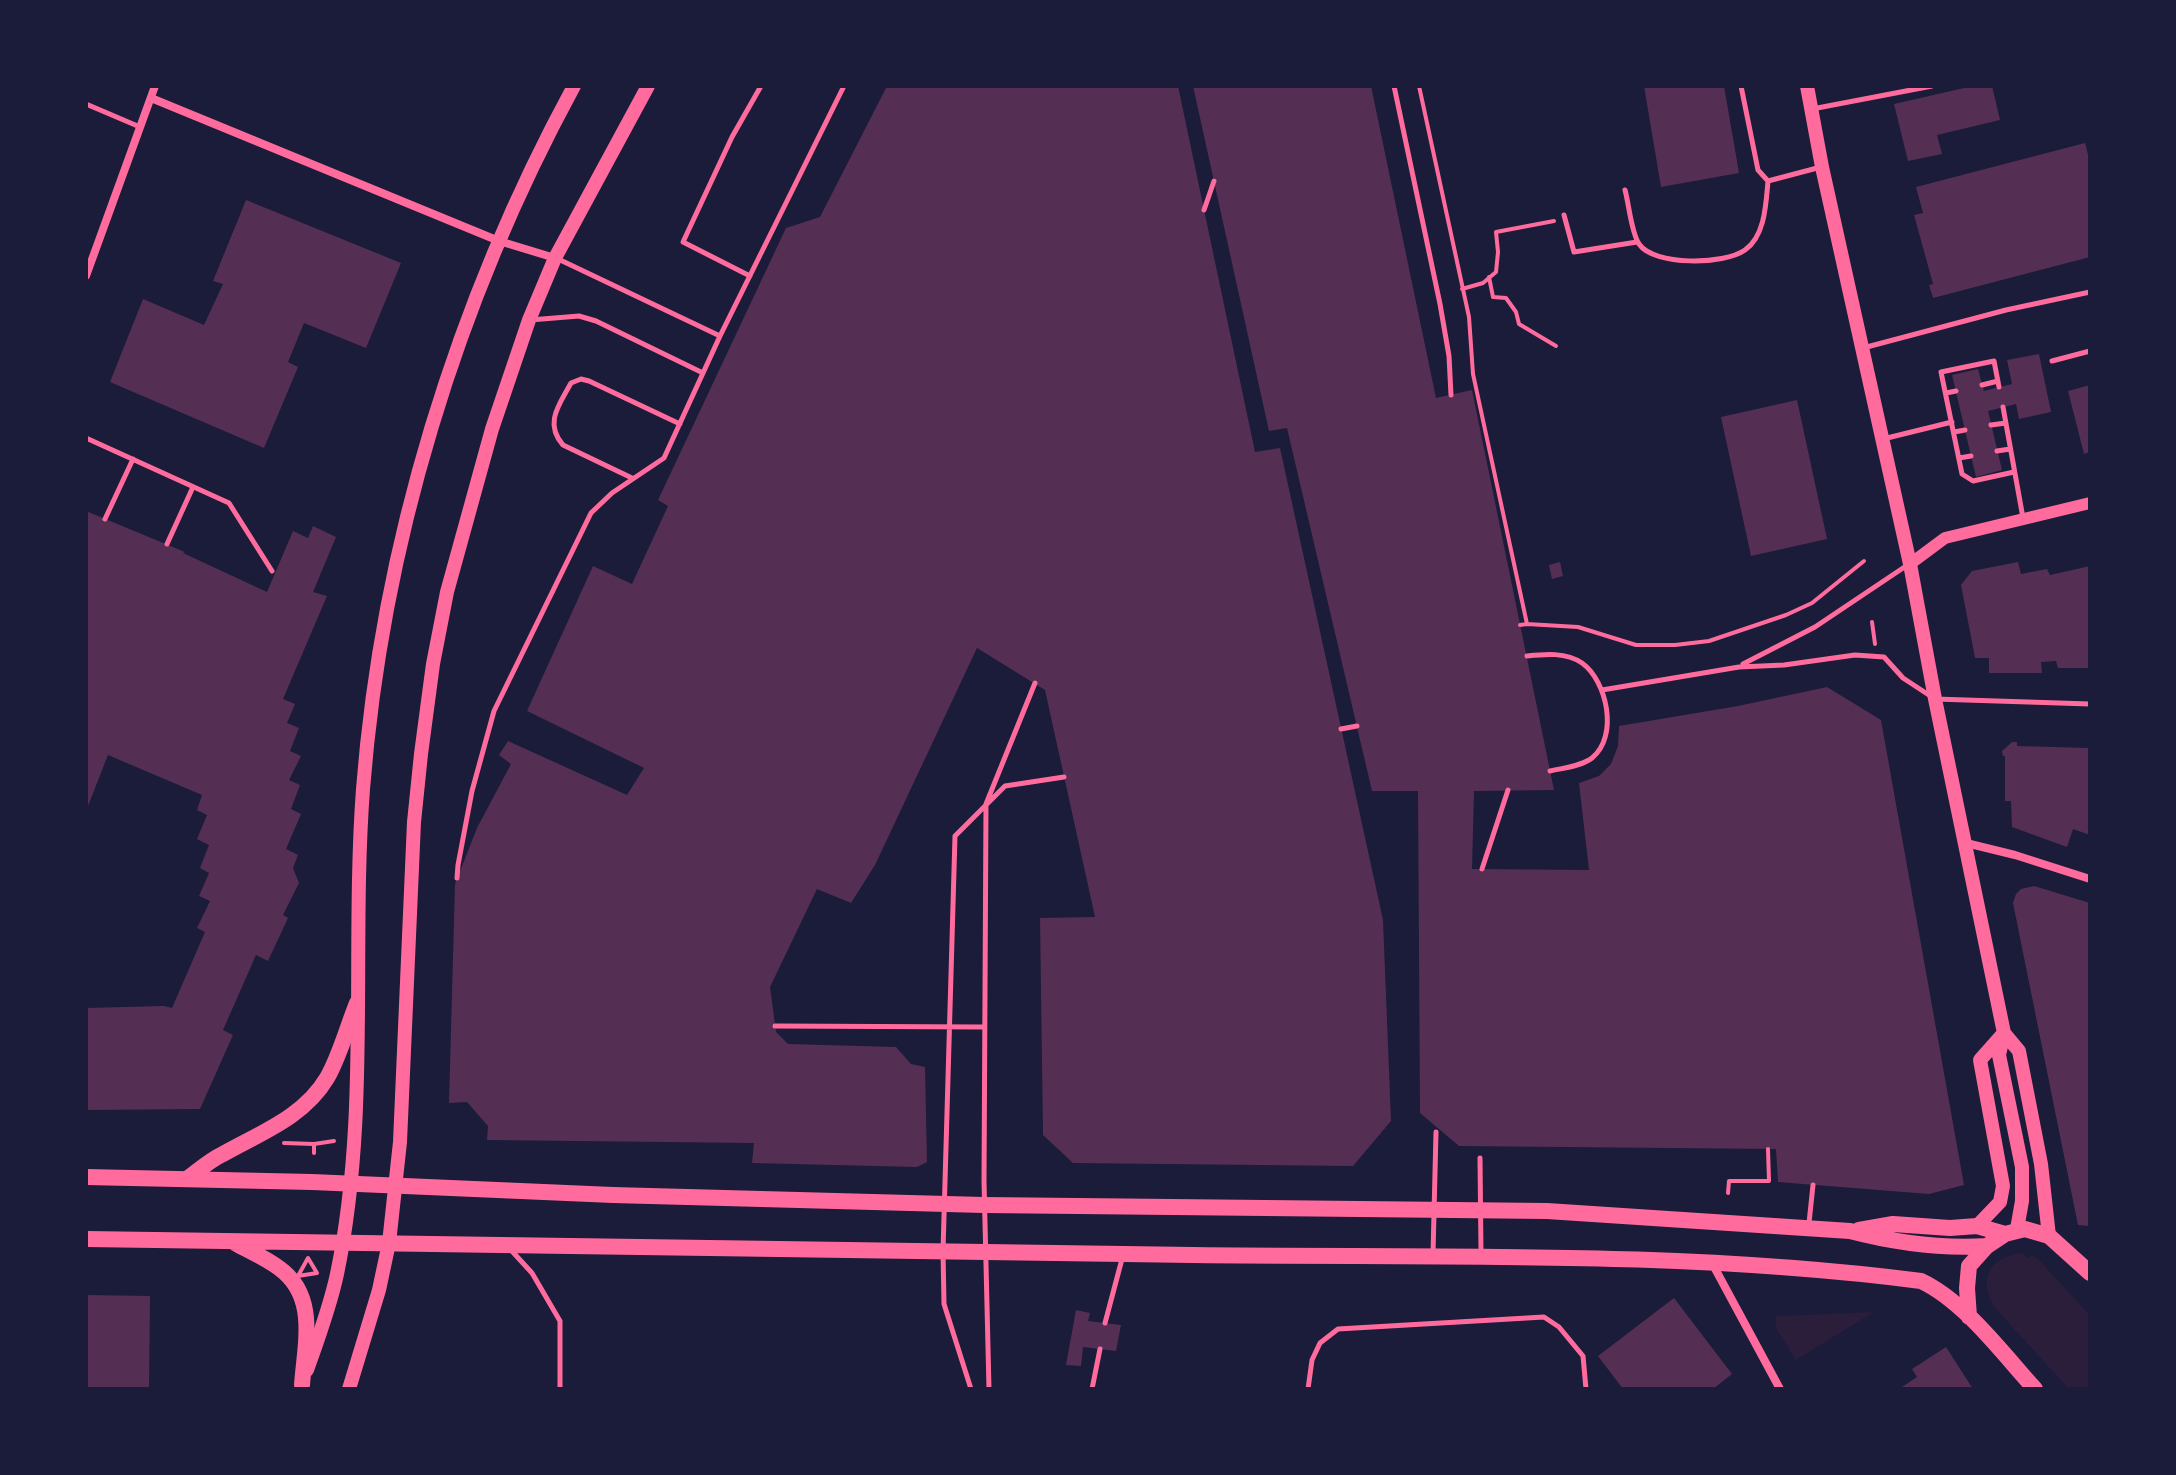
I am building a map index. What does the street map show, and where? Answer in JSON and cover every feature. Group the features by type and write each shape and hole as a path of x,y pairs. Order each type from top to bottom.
{"main road":[{"path":"301,1387 336,1279 355,1141 363,792 379,658 399,556 426,448 447,381 499,241 533,165 574,86"},
{"path":"349,1389 379,1290 389,1243 396,1185 414,822 433,664 447,592 474,489 529,320 555,258 648,86"},
{"path":"1807,86 1910,564 2004,1033 1999,1055 2022,1167 2022,1201 2011,1232 1987,1246 1969,1266 1969,1317"},
{"path":"187,1179 220,1155 268,1132 291,1117 310,1099 327,1078 357,1003"},
{"path":"2004,1033 2019,1051 2039,1150 2049,1236"},
{"path":"1977,1226 2000,1202 2003,1186 1980,1060 2004,1033"},
{"path":"86,1177 984,1205 1577,1212 1850,1231 1888,1241 1927,1246 1987,1246"},
{"path":"1850,1231 1893,1224 2038,1231 2049,1236 2090,1273"},
{"path":"86,1239 1600,1258 1847,1271 1921,1281 1949,1298 2035,1389"},
{"path":"230,1241 278,1267 289,1276 300,1293 307,1312 301,1387"}],"street":[{"path":"86,276 155,86"},
{"path":"151,98 499,241 555,258"},
{"path":"1910,564 1945,538 2090,503"},
{"path":"1966,843 2090,879"},
{"path":"1712,1262 1780,1389"}],"lane":[{"path":"750,276 683,242 732,137 761,86"},
{"path":"457,878 472,791 494,711 591,513 612,493 664,458 720,336 844,86"},
{"path":"1394,86 1440,304 1449,356 1451,395"},
{"path":"1625,190 1637,242 1646,252 1663,259 1715,259 1746,250 1765,216 1768,181 1758,170 1741,86"},
{"path":"1811,109 1932,86"},
{"path":"86,104 140,127"},
{"path":"1768,181 1822,167"},
{"path":"1204,210 1214,181"},
{"path":"1564,217 1574,252 1637,242"},
{"path":"555,258 720,336"},
{"path":"1862,348 2006,310 2090,292"},
{"path":"529,320 579,316 596,321 703,373"},
{"path":"2052,361 2090,351"},
{"path":"1982,385 1999,384 1994,361 1941,372 1962,474 1973,481 2014,472"},
{"path":"633,478 558,440 553,430 555,414 571,383 581,379 589,381 680,424"},
{"path":"1946,393 1956,391"},
{"path":"2003,407 2023,519"},
{"path":"1882,439 1952,422"},
{"path":"1991,425 2006,423"},
{"path":"1954,432 1965,430"},
{"path":"86,438 229,503 272,571"},
{"path":"1997,451 2010,449"},
{"path":"1959,458 1971,456"},
{"path":"105,519 133,459"},
{"path":"167,544 193,487"},
{"path":"1739,667 1815,627 1910,564"},
{"path":"1527,656 1549,653 1580,661 1593,674 1607,708 1603,742 1593,758 1550,771"},
{"path":"1602,690 1739,667 1784,665 1855,655 1884,657 1903,678 1935,699 2090,704"},
{"path":"989,1389 984,1205 986,804 1035,683"},
{"path":"1341,729 1357,726"},
{"path":"971,1389 944,1304 955,836 1005,786 1064,777"},
{"path":"1482,869 1508,790"},
{"path":"775,1026 984,1027"},
{"path":"1433,1258 1436,1132"},
{"path":"1480,1158 1481,1258"},
{"path":"1809,1228 1813,1185"},
{"path":"506,1245 532,1273 560,1321 560,1389"},
{"path":"1105,1323 1123,1254"},
{"path":"1308,1389 1312,1360 1320,1343 1338,1329 1544,1317 1559,1327 1583,1356 1586,1389"},
{"path":"1092,1389 1100,1349"}],"path":[{"path":"1419,86 1469,317 1473,374 1527,624"},
{"path":"1462,289 1483,283 1496,272 1496,232 1564,217"},
{"path":"1489,277 1493,297 1506,298 1516,312 1519,324 1556,346"},
{"path":"1520,625 1578,627 1636,645 1709,641 1763,624 1812,603 1864,561"},
{"path":"1872,622 1875,646"},
{"path":"274,1143 334,1141"},
{"path":"314,1144 314,1153"},
{"path":"1728,1193 1729,1181 1769,1181 1768,1149"}],"shaded area":[{"path":"2024,1253 2026,1257 2032,1255 2039,1260 2090,1315 2090,1389 2069,1389 1994,1307 1987,1286 1990,1270 2003,1258"},
{"path":"1874,1312 1796,1360 1776,1328 1776,1316"}],"building":[{"path":"887,86 1178,86 1255,452 1280,448 1383,920 1391,1121 1353,1166 1073,1163 1043,1135 1040,918 1095,917 1045,690 977,648 875,865 851,903 817,889 770,987 776,1032 788,1044 896,1047 911,1064 925,1067 927,1162 917,1167 752,1163 754,1143 487,1140 488,1126 467,1102 449,1103 455,884 477,828 511,764 499,755 508,741 627,795 644,768 527,711 593,566 632,584 668,506 658,500 786,228 820,217"},
{"path":"1193,86 1371,86 1436,398 1472,390 1554,790 1474,791 1472,869 1589,870 1579,783 1599,776 1611,764 1618,746 1619,726 1827,687 1881,720 1964,1185 1929,1194 1778,1182 1776,1149 1459,1146 1420,1113 1418,791 1372,791 1287,428 1269,431"},
{"path":"1644,86 1724,86 1739,173 1661,187"},
{"path":"1973,86 1992,86 2000,120 1937,135 1942,154 1908,161 1894,104"},
{"path":"2085,143 2090,162 2090,257 1933,298 1929,285 1933,284 1914,215 1923,213 1916,187"},
{"path":"246,200 401,263 366,348 304,323 288,362 298,367 264,448 110,382 143,299 204,325 223,284 213,281"},
{"path":"2039,354 2051,412 2019,419 2016,404 1988,411 2002,470 1976,477 1952,375 1978,369 1984,391 2012,384 2007,360"},
{"path":"2090,385 2090,452 2084,454 2068,391"},
{"path":"1797,400 1827,539 1751,556 1721,417"},
{"path":"86,511 185,552 267,592 293,531 308,538 313,526 336,537 313,592 327,596 283,699 295,704 287,723 299,728 290,751 301,756 289,780 300,785 291,809 301,814 286,849 298,855 293,868 299,883 283,915 288,918 268,961 256,955 223,1030 233,1035 200,1109 86,1110 86,1008 172,1008 205,932 197,928 210,901 199,896 209,873 200,868 209,845 197,839 207,815 197,810 202,795 108,755 86,811"},
{"path":"1560,562 1563,576 1552,579 1549,565"},
{"path":"2018,562 2021,574 2047,569 2050,575 2090,566 2090,668 2058,668 2056,661 2041,662 2042,673 1989,673 1989,658 1975,658 1961,585 1972,571"},
{"path":"2012,742 2017,742 2017,746 2090,748 2090,835 2073,829 2067,847 2012,827 2011,801 2005,801 2005,756 2002,751"},
{"path":"2034,886 2090,903 2090,1226 2078,1225 2013,903 2021,889"},
{"path":"86,1295 150,1296 149,1389 86,1389"},
{"path":"1674,1298 1732,1374 1713,1389 1623,1389 1598,1356"},
{"path":"1076,1310 1090,1313 1088,1321 1121,1325 1116,1351 1083,1347 1081,1366 1066,1365"},
{"path":"1946,1347 1973,1389 1899,1389 1917,1377 1912,1369"}]}
